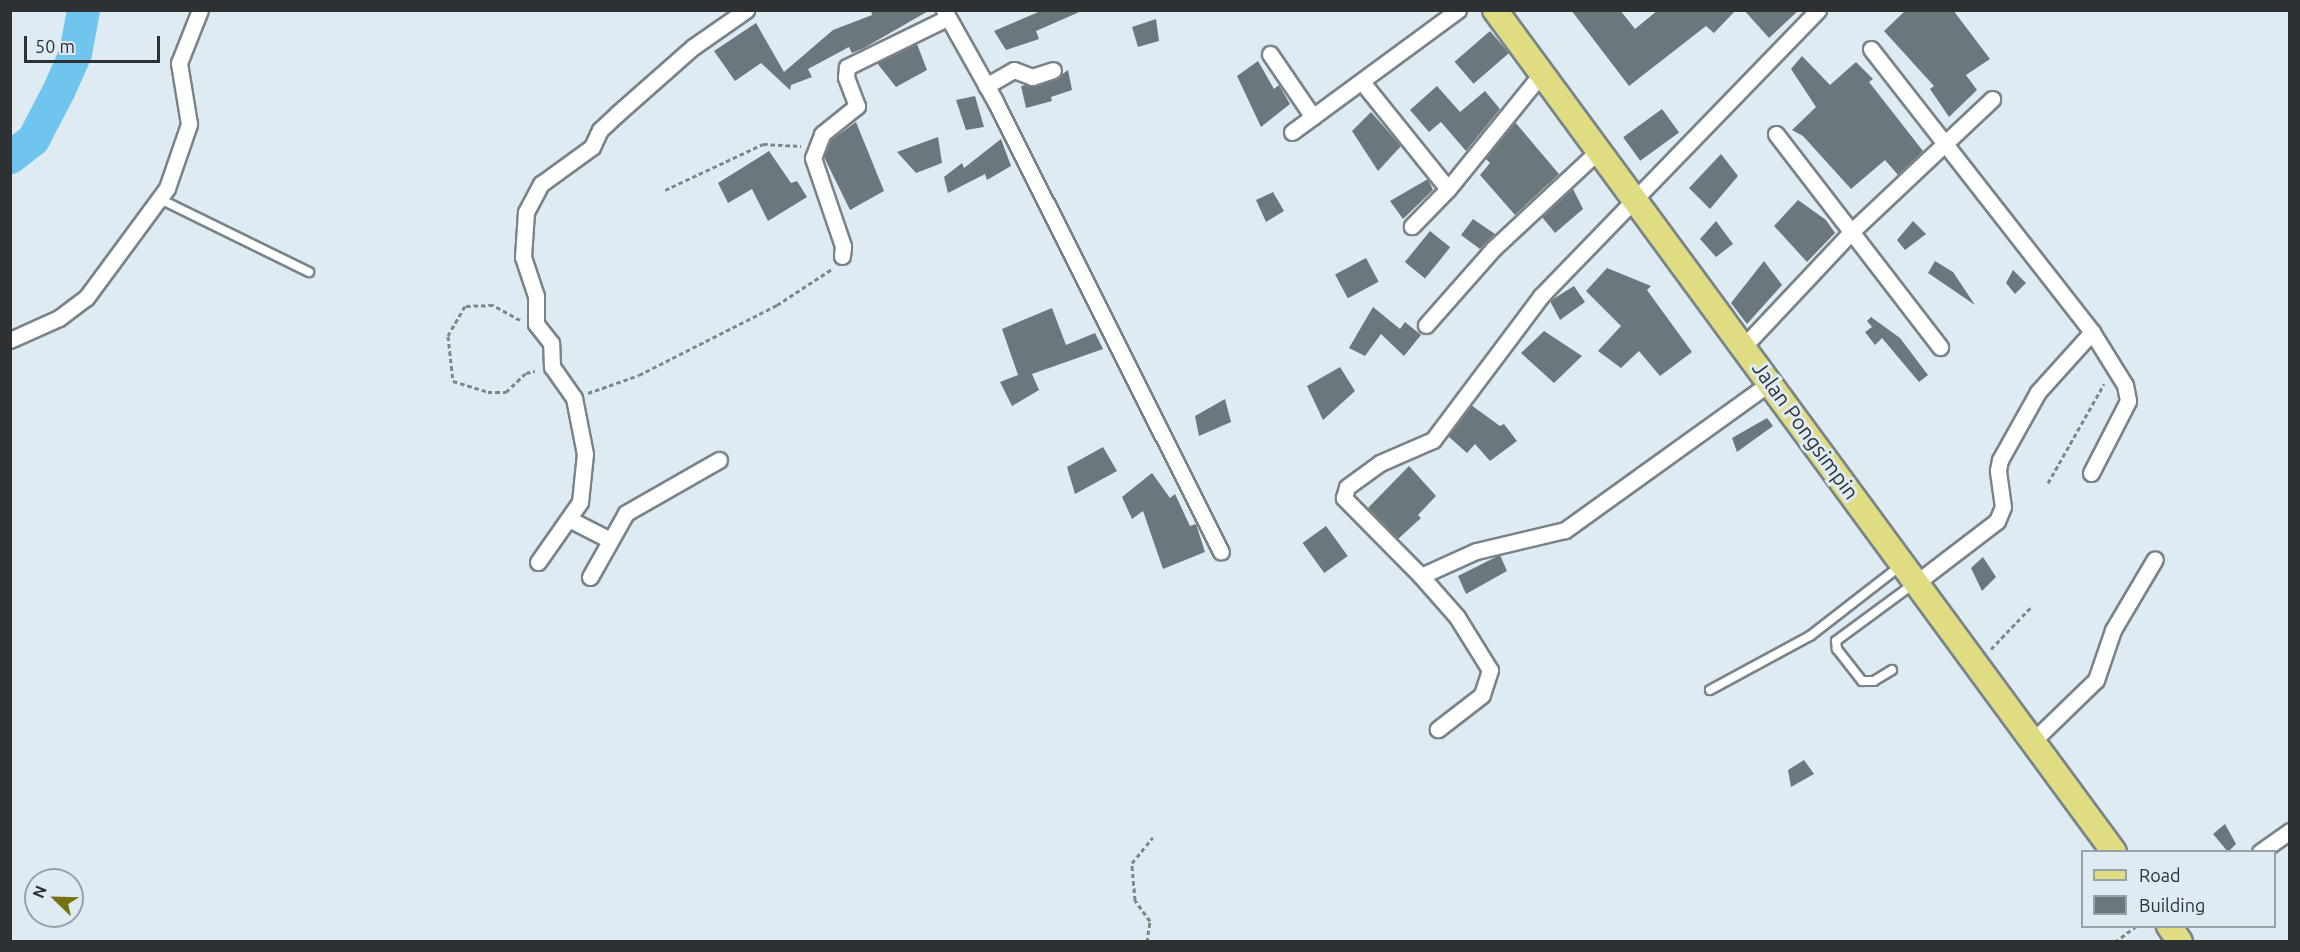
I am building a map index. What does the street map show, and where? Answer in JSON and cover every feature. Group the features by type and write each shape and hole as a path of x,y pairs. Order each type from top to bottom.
{"main road":[{"name":"Jalan Pongsimpin","path":"1495,10 1745,345 1976,666 2034,740 2113,850"},
{"path":"2170,928 2180,942"}],"street":[{"path":"10,340 59,318 86,298 160,199 175,170 188,130 179,63 200,10"},
{"path":"538,562 580,502 585,474 574,398 552,367 551,343 539,330 536,296 523,257 524,223 534,194 592,147 600,130 693,48 746,10"},
{"path":"1292,132 1458,10"},
{"path":"1438,729 1482,694 1490,670 1458,617 1421,576 1349,507 1344,498 1347,488 1380,463 1433,440 1541,296 1637,200 1818,10"},
{"path":"842,256 843,246 814,170 814,147 824,132 857,106 846,77 847,67 945,14 986,86 1221,552"},
{"path":"1871,49 2092,332 2114,366 2129,396 2091,473"},
{"path":"1270,54 1313,117"},
{"path":"986,86 1014,70 1032,76 1053,70"},
{"path":"1412,226 1448,189 1542,74"},
{"path":"1362,82 1448,189"},
{"path":"1745,345 1851,232 1992,99"},
{"path":"1776,134 1940,347"},
{"path":"1426,325 1494,248 1599,150"},
{"path":"1909,573 1997,521 2003,507 1998,470 2000,460 2038,392 2092,332"},
{"path":"1421,576 1476,551 1565,530 1771,382"},
{"path":"590,577 626,513 676,481 719,460"},
{"path":"569,519 609,540"},
{"path":"2034,740 2096,680 2113,630 2155,559"},
{"path":"2263,850 2289,831"}],"lane":[{"path":"160,199 309,272"},
{"path":"1892,670 1874,681 1862,681 1836,649 1836,641 1909,573"},
{"path":"1710,690 1810,636 1909,573"}],"path":[{"path":"665,190 763,144 814,147"},
{"path":"574,398 639,375 777,305 837,266 842,256"},
{"path":"539,330 493,305 465,306 448,336 453,381 488,392 506,392 526,373 552,367"},
{"path":"2048,483 2114,366"},
{"path":"1976,666 2030,608"},
{"path":"1148,942 1150,921 1136,900 1132,863 1154,837"},
{"path":"2115,942 2135,928"}],"building":[{"path":"871,10 930,10 864,48 852,53 849,47 808,69 812,77 791,85 790,90 761,63 735,81 714,51 756,23 784,72 833,30 872,15"},
{"path":"1043,10 1084,10 1036,31 1039,39 1006,50 994,31"},
{"path":"1571,10 1620,10 1635,29 1658,10 1736,10 1714,33 1706,26 1629,86"},
{"path":"1744,10 1799,10 1769,38"},
{"path":"1906,10 1953,10 1990,59 1966,75 1977,90 1949,117 1930,89 1934,86 1884,31"},
{"path":"1156,19 1159,41 1138,47 1132,27"},
{"path":"1490,31 1509,53 1474,84 1455,62"},
{"path":"917,44 927,70 896,87 877,63"},
{"path":"1802,56 1830,85 1856,62 1873,79 1869,82 1923,151 1898,175 1885,160 1851,189 1803,136 1792,130 1816,107 1791,69"},
{"path":"1258,61 1274,89 1279,85 1290,104 1261,127 1237,76"},
{"path":"1068,70 1072,90 1051,97 1052,101 1026,108 1021,86 1056,79"},
{"path":"1437,86 1460,112 1485,91 1500,109 1466,151 1441,122 1429,132 1410,110"},
{"path":"975,96 984,127 966,130 956,100"},
{"path":"1662,109 1679,132 1640,161 1623,137"},
{"path":"1371,112 1401,146 1378,171 1352,131"},
{"path":"856,122 884,191 850,210 824,157 830,141"},
{"path":"1515,122 1559,174 1515,215 1480,175 1490,163 1485,158"},
{"path":"938,137 942,163 916,173 897,152"},
{"path":"1001,139 1011,166 987,180 985,174 948,193 944,177 962,163 964,168"},
{"path":"769,151 791,183 797,181 807,197 768,221 752,189 728,203 718,183"},
{"path":"1721,154 1738,176 1710,209 1689,188"},
{"path":"1428,179 1433,190 1403,219 1390,201"},
{"path":"1573,189 1583,209 1555,233 1542,217"},
{"path":"1273,192 1284,211 1266,222 1256,200"},
{"path":"1798,200 1826,220 1835,233 1807,262 1774,226"},
{"path":"1473,219 1495,234 1480,249 1461,235"},
{"path":"1716,221 1733,244 1716,257 1700,239"},
{"path":"1913,221 1926,234 1905,250 1897,240"},
{"path":"1430,231 1450,247 1425,278 1405,262"},
{"path":"1366,258 1379,282 1348,298 1335,274"},
{"path":"1764,261 1782,285 1747,324 1731,303"},
{"path":"1935,261 1953,272 1975,305 1928,273"},
{"path":"1607,268 1651,286 1647,290 1692,352 1660,376 1639,351 1621,368 1598,351 1621,326 1586,291"},
{"path":"2013,270 2026,283 2015,294 2006,283"},
{"path":"1574,286 1585,302 1560,320 1550,301"},
{"path":"1373,307 1400,329 1405,322 1421,335 1404,356 1381,334 1365,356 1349,348"},
{"path":"1052,308 1066,345 1095,333 1103,349 1032,374 1039,390 1012,406 1000,382 1018,375 1002,329"},
{"path":"1871,317 1900,338 1928,375 1919,382 1882,338 1875,345 1865,332 1872,327 1867,321"},
{"path":"1544,331 1582,356 1554,383 1521,353"},
{"path":"1340,367 1355,391 1323,420 1307,386"},
{"path":"1225,399 1231,422 1199,436 1195,416"},
{"path":"1471,405 1500,426 1504,424 1517,441 1490,461 1475,444 1467,453 1448,436"},
{"path":"1767,418 1773,426 1737,452 1732,438"},
{"path":"1103,447 1117,471 1075,494 1067,467"},
{"path":"1409,466 1436,496 1418,515 1421,518 1398,539 1368,508"},
{"path":"1152,473 1170,498 1175,494 1190,526 1196,524 1205,552 1163,569 1143,511 1132,519 1122,497"},
{"path":"1326,526 1348,556 1324,573 1303,543"},
{"path":"1500,555 1507,571 1466,594 1458,576"},
{"path":"1983,557 1996,577 1982,591 1971,568"},
{"path":"1804,760 1814,774 1791,787 1788,770"},
{"path":"2225,824 2236,844 2230,850 2226,850 2213,834"}],"waterway":[{"path":"10,157 33,139 59,89 75,53 83,10"}]}
